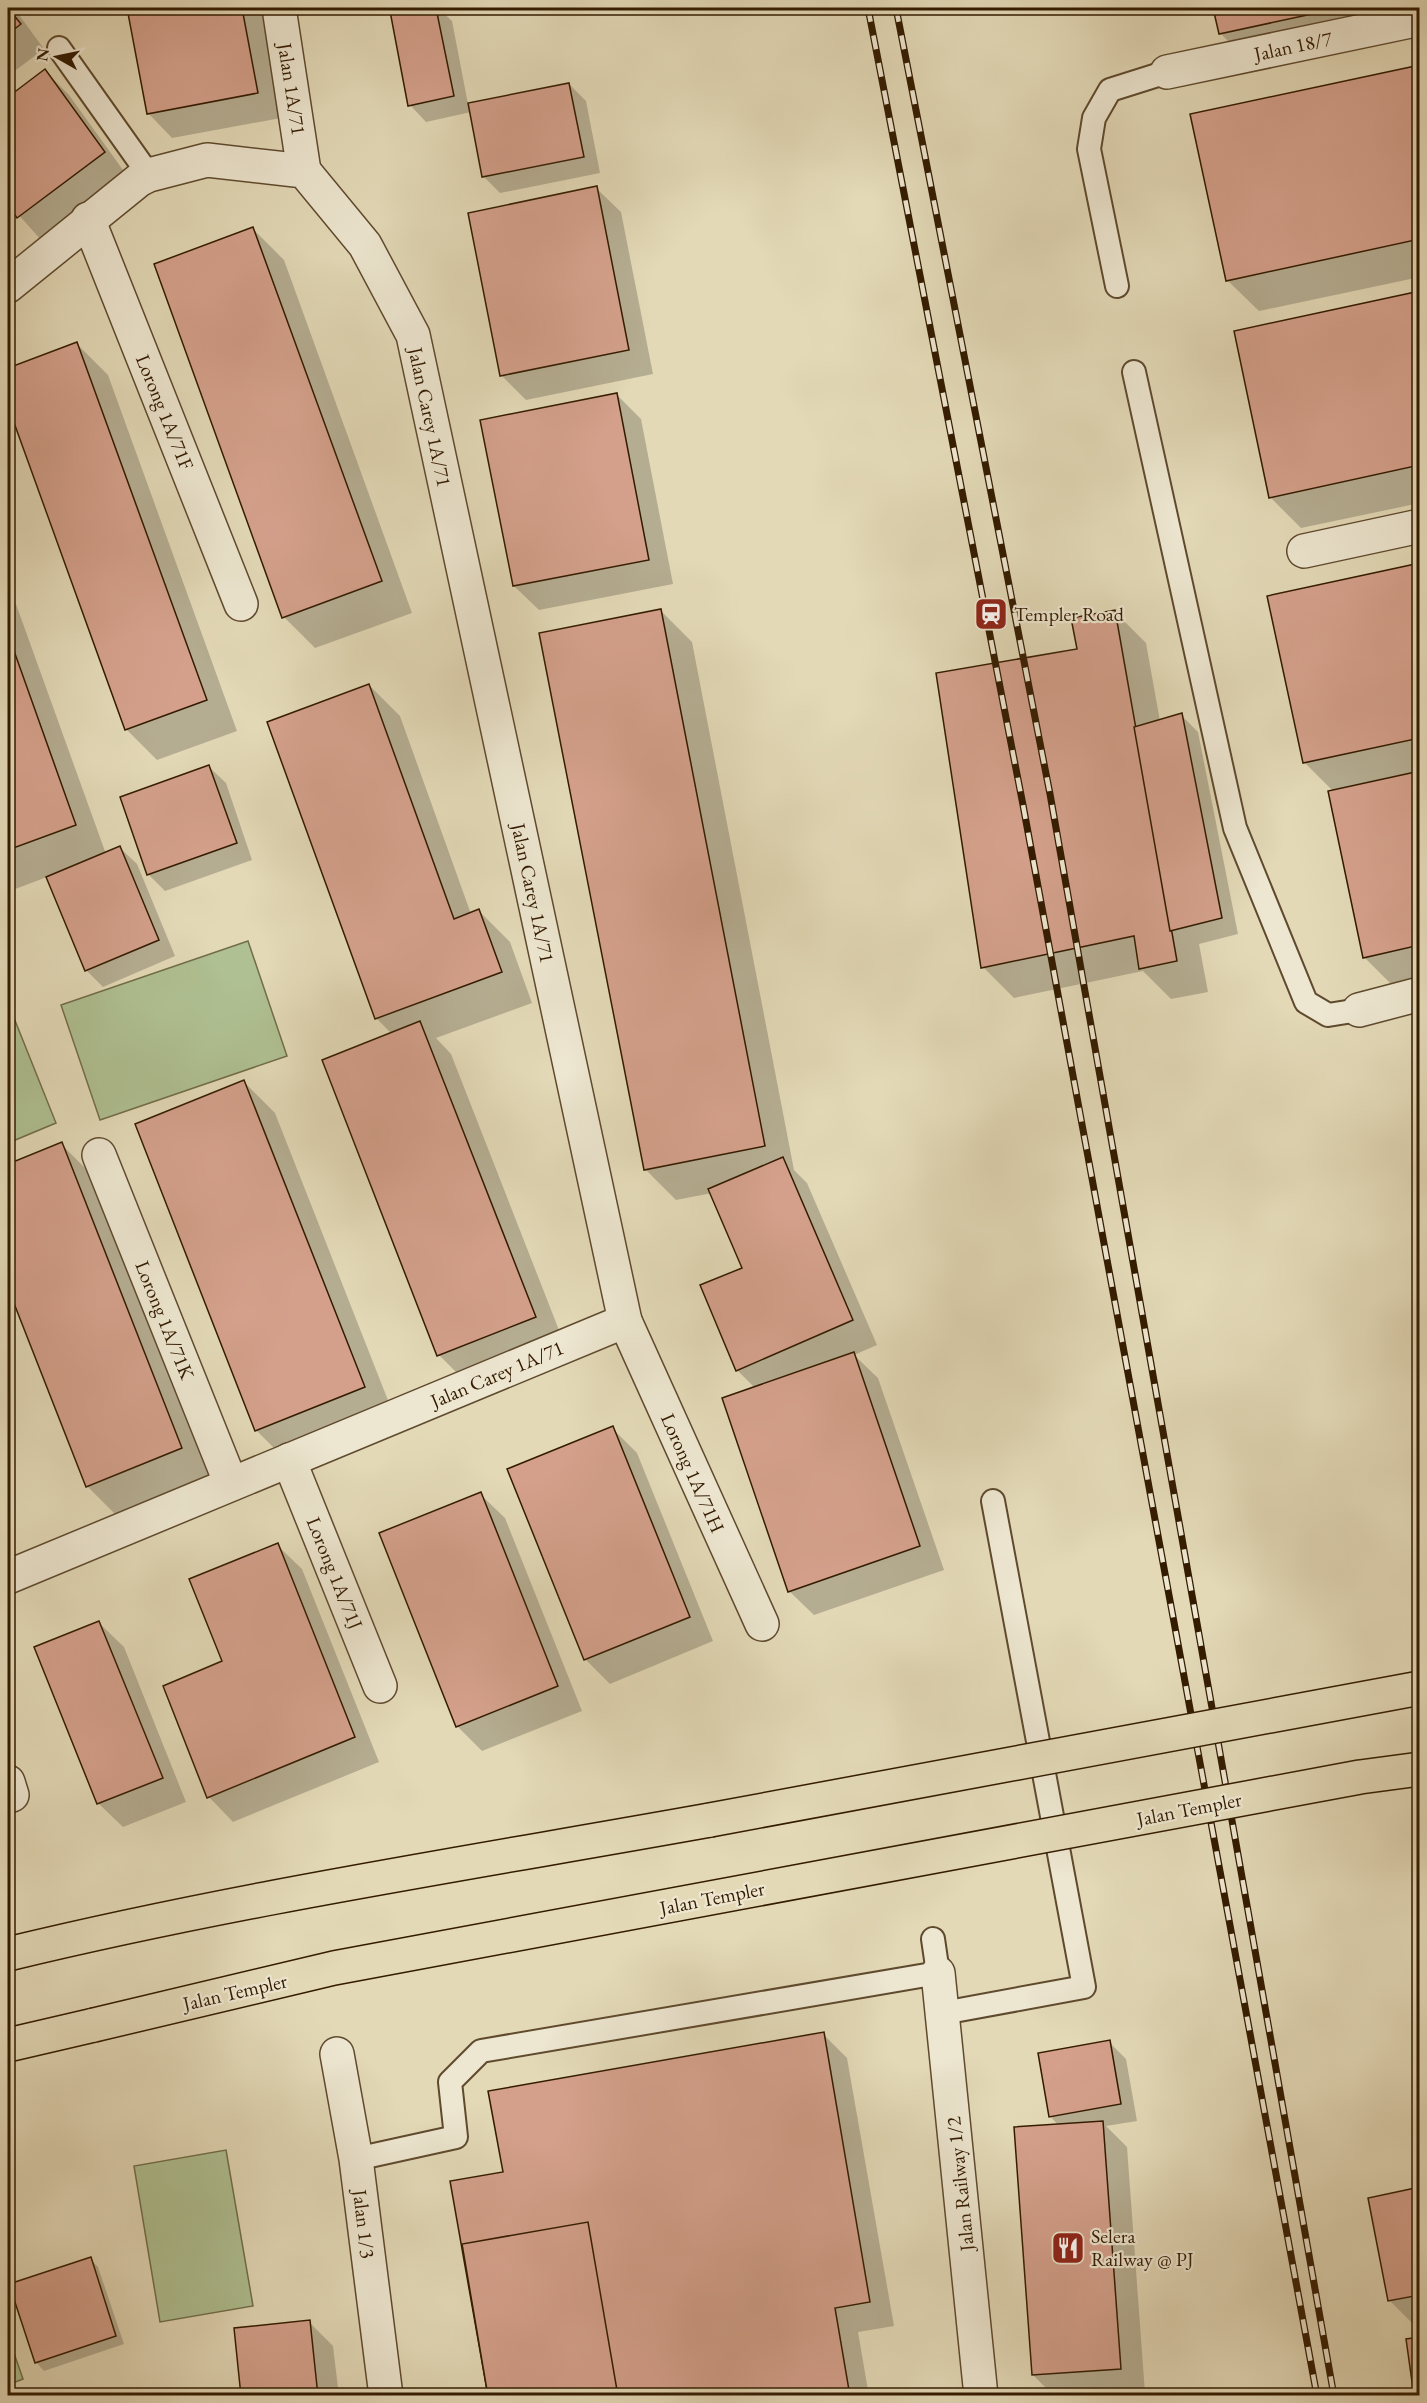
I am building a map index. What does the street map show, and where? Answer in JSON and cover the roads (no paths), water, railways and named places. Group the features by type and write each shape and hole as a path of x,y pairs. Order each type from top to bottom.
{"main road":[{"path":"8,1954 80,1936 1419,1688"},
{"name":"Jalan Templer","path":"8,2045 334,1968 1360,1777 1419,1769"}],"street":[{"name":"Jalan 1A/71","path":"279,8 304,171"},
{"name":"Jalan 18/7","path":"1167,72 1419,19"},
{"path":"8,286 88,219 149,174 207,160 304,171"},
{"name":"Jalan Carey 1A/71","path":"8,1577 625,1321 413,335 365,245 304,171"},
{"name":"Lorong 1A/71F","path":"88,219 242,604"},
{"path":"1304,551 1419,526"},
{"path":"1359,1010 1419,994"},
{"name":"Lorong 1A/71K","path":"99,1155 231,1484"},
{"name":"Lorong 1A/71H","path":"625,1321 762,1624"},
{"name":"Lorong 1A/71J","path":"289,1460 380,1686"},
{"name":"Jalan Railway 1/2","path":"938,1973 981,2396"},
{"name":"Jalan 1/3","path":"337,2054 356,2159 386,2396"}],"lane":[{"path":"58,48 149,174"},
{"path":"1117,286 1089,149 1094,118 1110,90 1167,72"},
{"path":"1134,372 1235,828 1306,1002 1328,1015 1359,1010"},
{"path":"943,2013 1084,1987 993,1501"},
{"path":"356,2159 456,2137 450,2082 481,2050 938,1973 933,1939"}],"railway":[{"path":"868,8 1023,805 1317,2396"},
{"path":"896,8 1050,794 1334,2396"}],"place":[{"name":"Templer Road","path":"991,614"},
{"name":"Selera Railway @ PJ","path":"1068,2248"}]}
